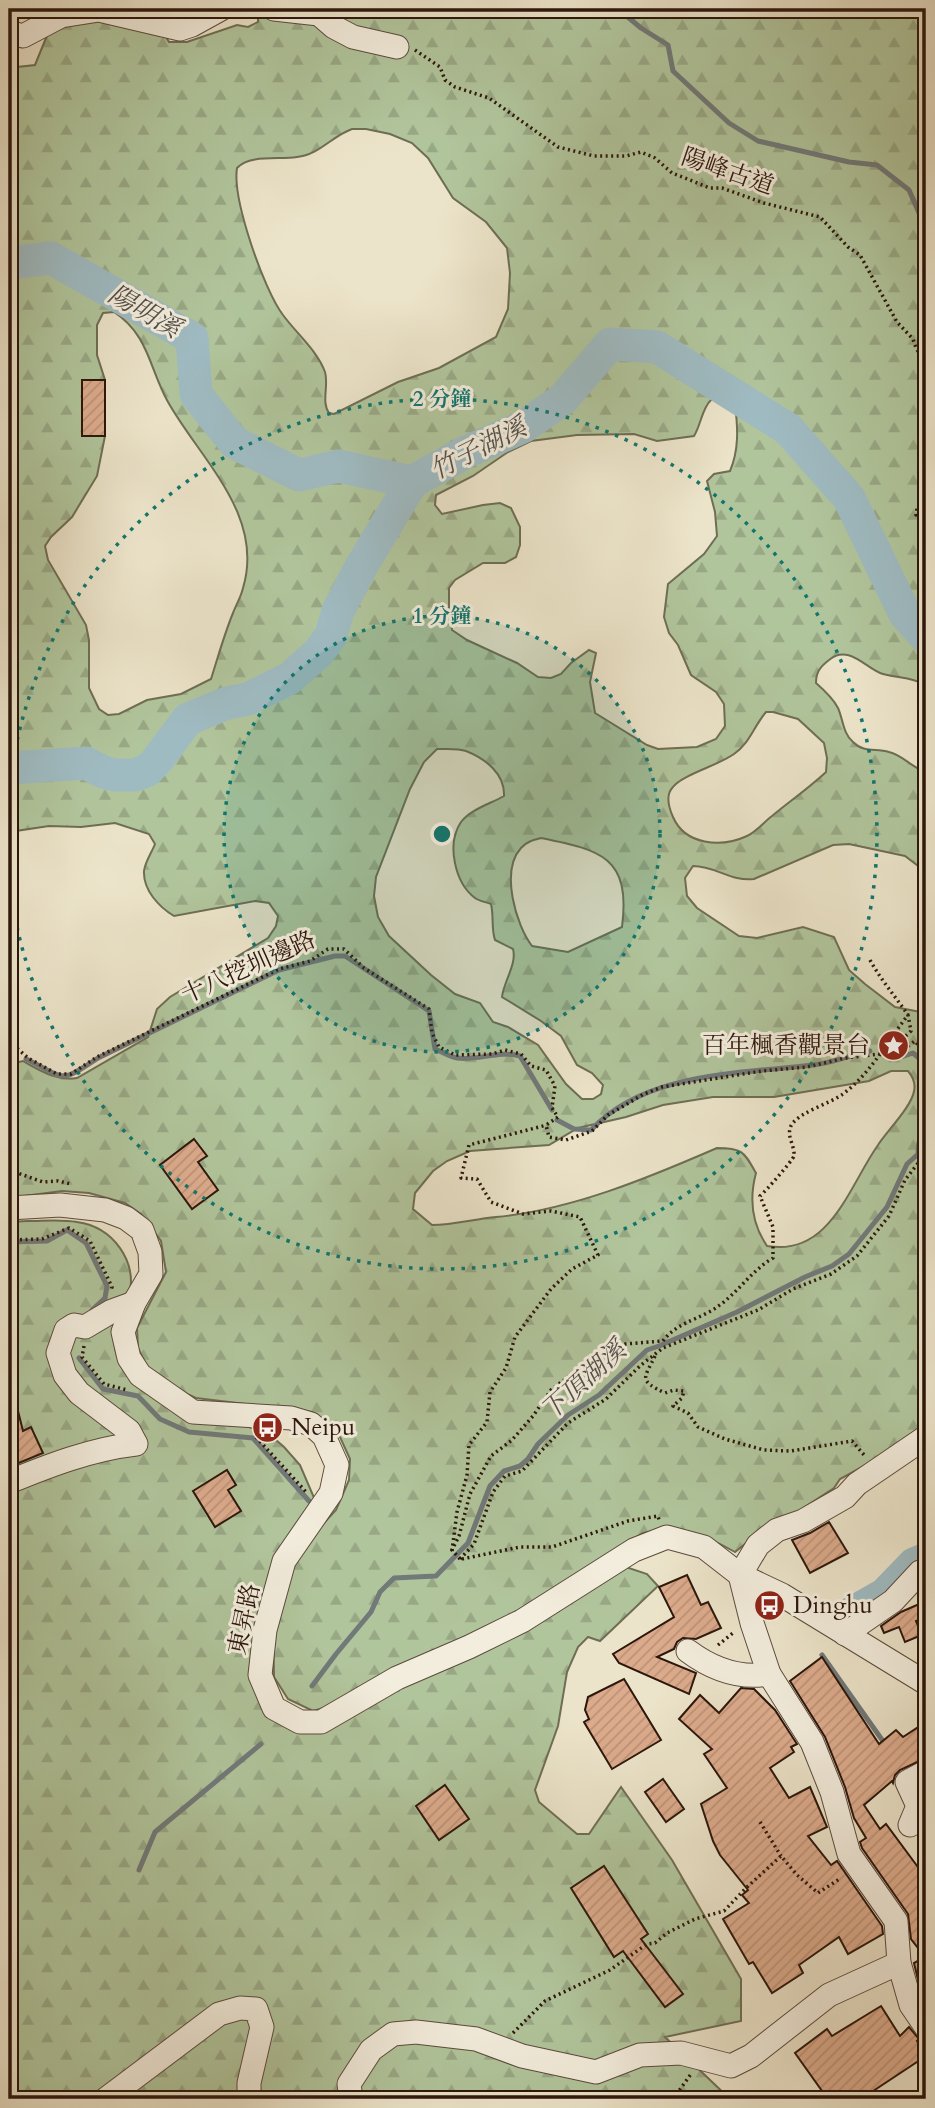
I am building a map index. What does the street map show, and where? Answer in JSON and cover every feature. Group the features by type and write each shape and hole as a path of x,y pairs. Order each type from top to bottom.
{"street":[{"path":"9,32 23,36 61,16 99,10 180,29 221,9"},
{"path":"274,9 319,14 334,27 353,37 397,47"},
{"name":"東昇路","path":"9,1209 60,1205 105,1210 127,1218 142,1230 150,1252 151,1274 134,1303 122,1332 129,1357 140,1375 193,1412 291,1418 311,1424 324,1436 337,1465 331,1493 284,1561 265,1630 260,1675 274,1708 300,1722 321,1722 397,1678 522,1621 634,1550 667,1537"},
{"path":"9,1482 50,1465 136,1444 129,1431 79,1393 65,1374 58,1353 66,1330 74,1325 85,1327 112,1311 134,1303"},
{"path":"926,1437 857,1484 845,1497 803,1521 777,1530 758,1545 740,1575 769,1674 812,1742 832,1792 849,1854 896,1921 900,1963 911,2005 926,2027"},
{"path":"667,1537 704,1547 740,1575 782,1595 926,1683"},
{"path":"845,1634 893,1601 920,1572 926,1572"},
{"path":"694,1655 713,1667 750,1677 769,1674"},
{"path":"910,1825 918,1806 907,1782 926,1772"},
{"path":"351,2099 349,2084 371,2050 393,2034 416,2032 476,2039 522,2056 596,2072 640,2055 681,2053 731,2066 751,2056 829,1995 900,1963"},
{"path":"106,2099 219,2014 240,2008 256,2009 262,2027 248,2099"}],"path":[{"name":"陽峰古道","path":"397,47 402,44 415,51 440,67 445,80 455,88 489,98 558,147 594,156 626,156 641,152 672,173 710,188 722,188 764,204 820,217 848,247 860,254 897,322 913,339 926,364"},
{"path":"926,503 917,508 916,515 926,519"},
{"name":"十八挖圳邊路","path":"9,1041 28,1058 57,1074 71,1073 97,1057 279,969 310,961 328,949 344,949 364,968 429,1009 432,1033 439,1047 455,1055 492,1054 505,1050 521,1054 531,1066 545,1070 555,1086 552,1108 558,1117 547,1125"},
{"path":"870,960 883,983 908,1014 911,1031 893,1048 899,1053 915,1041 926,1055"},
{"path":"663,1348 663,1341 670,1331 711,1311 751,1278 760,1266 774,1258 773,1227 760,1196 771,1187 779,1172 792,1161 794,1154 789,1132 792,1124 844,1093 864,1076 908,1014"},
{"path":"452,1552 457,1512 467,1475 469,1445 487,1422 490,1392 506,1368 515,1338 551,1289 572,1269 598,1255 580,1217 551,1211 523,1214 491,1202 477,1179 461,1178 469,1145 547,1125 550,1137 566,1140 592,1131 608,1115 662,1087 880,1054"},
{"path":"460,1559 474,1544 493,1492 505,1476 522,1471 568,1423 606,1399 663,1348 758,1310 793,1289 831,1273 857,1256 889,1216 905,1180 926,1152 923,1145 926,1132"},
{"path":"452,1552 470,1494 491,1456 512,1440 551,1390 585,1364 625,1344 663,1341"},
{"path":"656,1354 644,1373 644,1379 650,1386 665,1393 684,1391 682,1398 673,1406 688,1413 698,1427 707,1431 764,1450 791,1451 852,1441"},
{"path":"460,1559 520,1547 552,1547 628,1521 658,1516 667,1537"},
{"path":"452,1552 460,1559"},
{"path":"694,1655 752,1623"},
{"path":"760,1822 781,1856 797,1875 818,1893 857,1868"},
{"path":"500,2046 545,2001 610,1970 667,1933 695,1919 724,1911 781,1856"},
{"path":"673,2099 703,2059"}],"green space":[{"path":"258,9 926,9 926,685 877,672 858,659 844,654 823,665 816,683 836,704 847,735 857,745 894,754 926,772 926,872 905,856 849,844 833,845 754,879 738,878 709,868 693,866 685,878 687,896 697,908 739,936 757,938 803,927 834,937 849,970 865,984 895,1007 926,1013 926,1426 875,1460 840,1479 834,1488 780,1523 764,1529 735,1552 691,1532 668,1529 643,1533 497,1624 327,1707 313,1711 288,1699 274,1677 273,1619 298,1551 336,1510 349,1480 350,1459 340,1437 326,1421 312,1412 196,1398 161,1382 148,1369 138,1348 137,1328 166,1272 161,1241 141,1214 125,1203 89,1193 62,1191 9,1198 9,1080 14,1063 23,1061 55,1077 77,1078 148,1037 157,1009 170,997 268,938 276,926 278,916 269,903 255,901 174,916 158,903 146,885 144,871 155,844 149,834 115,823 81,827 49,826 9,832 9,63 17,67 35,65 48,33 84,18 163,32 169,42 187,42 237,25 248,27 258,22","holes":["366,129 390,134 412,143 428,158 453,198 486,222 507,248 510,273 508,309 496,337 439,368 398,382 334,414 327,409 326,377 321,364 275,303 259,266 239,201 237,168 257,159 305,156 345,132","114,312 135,331 168,402 226,489 245,536 247,561 242,591 211,679 181,694 147,700 119,714 108,715 99,709 89,688 89,640 86,625 48,560 45,546 72,517 97,476 105,436 105,380 97,355 97,325 103,313","711,400 724,400 735,405 735,455 730,471 714,474 707,481 715,512 717,536 704,554 668,584 664,617 669,633 678,645 691,675 716,692 724,704 725,726 716,739 697,747 658,749 595,713 590,682 596,653 589,650 561,674 551,678 538,677 517,663 467,640 452,630 449,588 455,580 483,563 505,563 516,557 520,545 520,527 511,508 500,503 442,514 435,505 436,495 531,441 577,435 634,434 657,441 694,436","766,712 798,719 824,743 826,772 747,836 715,843 705,842 686,833 679,826 668,802 671,790 684,778 734,754 744,745","437,749 466,751 481,758 498,774 504,796 481,807 461,822 454,841 455,863 468,891 475,898 491,904 495,940 513,949 513,961 502,997 561,1036 577,1065 592,1073 603,1085 601,1094 593,1099 582,1099 566,1084 538,1045 508,1027 493,1022 480,1003 455,994 389,936 378,917 374,896 376,877 410,789 424,762","541,838 580,847 607,861 616,871 622,885 622,927 568,952 532,946 516,912 511,884 515,858 527,843","891,1071 908,1071 915,1085 909,1104 878,1145 847,1198 822,1230 807,1241 789,1246 767,1246 753,1211 756,1173 742,1153 726,1148 717,1148 609,1191 524,1213 432,1225 413,1209 415,1193 433,1171 447,1161 470,1151 549,1145 578,1128 663,1105 713,1097 774,1097 869,1081"]},
{"path":"65,1221 90,1225 102,1231 112,1238 126,1259 131,1284 115,1340 115,1348 123,1368 243,1425 269,1434 300,1465 315,1500 256,1657 290,1726 623,1566 647,1574 658,1586 600,1641 588,1637 578,1647 567,1672 558,1726 535,1790 539,1802 577,1834 589,1834 621,1787 672,1860 741,1979 741,2021 665,2037 730,2099 9,2099 9,1222"}],"building":[{"path":"82,380 105,380 105,436 82,436"},
{"path":"194,1139 207,1156 198,1162 218,1190 192,1209 160,1165"},
{"path":"14,1395 23,1431 31,1427 43,1453 9,1467 9,1396"},
{"path":"227,1470 236,1485 228,1490 241,1511 215,1527 193,1491"},
{"path":"829,1522 848,1553 810,1573 792,1540"},
{"path":"687,1575 701,1605 708,1602 721,1628 696,1639 683,1638 677,1642 674,1649 657,1657 696,1673 689,1694 619,1663 613,1654 674,1617 659,1587"},
{"path":"926,1601 926,1617 916,1621 922,1635 905,1642 899,1627 884,1633 881,1626 901,1612"},
{"path":"822,1657 879,1744 896,1730 903,1737 920,1726 926,1735 926,1758 900,1770 893,1783 892,1781 864,1805 880,1829 886,1824 926,1878 926,1994 918,1980 914,1963 925,1957 911,1939 908,1914 862,1848 860,1842 866,1838 854,1818 825,1737 790,1681"},
{"path":"624,1679 661,1740 612,1769 584,1722 589,1719 585,1710 588,1697"},
{"path":"741,1688 754,1689 775,1710 797,1744 791,1747 794,1752 770,1768 789,1798 810,1787 827,1827 808,1836 831,1865 837,1861 882,1926 883,1934 848,1954 839,1937 799,1965 803,1973 772,1993 753,1962 749,1964 723,1919 749,1903 742,1895 748,1890 720,1855 701,1804 727,1788 704,1754 712,1749 679,1719 700,1695 719,1713"},
{"path":"663,1779 684,1809 666,1822 645,1792"},
{"path":"445,1785 469,1819 439,1840 416,1806"},
{"path":"604,1866 648,1934 641,1939 683,1994 665,2007 623,1951 614,1957 571,1888"},
{"path":"881,2006 900,2036 909,2027 919,2039 917,2041 926,2056 861,2099 810,2099 822,2091 795,2053 827,2029 832,2036"}],"waterway":[{"path":"618,9 668,45 673,71 729,123 758,141 849,162 877,165 909,190 926,229"},
{"name":"陽明溪","path":"9,263 51,258 192,338 196,394 235,443 299,475 339,466 412,482"},
{"name":"竹子湖溪","path":"9,768 86,763 115,775 135,775 148,770 188,719 227,703 248,699 290,678 318,653 331,636 338,611 361,567 412,482 464,453 523,427 562,400 610,344 657,347 788,429 849,498 905,614 926,637"},
{"path":"26,1059 55,1074 68,1075 279,970 345,956 429,1011 435,1049 457,1058 504,1054 520,1056 552,1110"},
{"path":"890,1049 898,1058 913,1053 926,1064"},
{"path":"557,1120 574,1129 591,1130 613,1111 665,1086 724,1074 820,1064 870,1051"},
{"path":"926,1128 918,1148 920,1160 926,1160"},
{"name":"下頂湖溪","path":"312,1686 371,1612 380,1592 394,1578 436,1576 468,1543 490,1486 504,1471 520,1466 568,1415 599,1395 647,1350 737,1312 832,1266 849,1254 887,1207 907,1164 926,1147"},
{"path":"9,1242 47,1241 67,1230 86,1243 107,1286 105,1298 92,1310"},
{"path":"79,1358 103,1389 138,1396 160,1419 189,1432 253,1438 309,1501"},
{"path":"850,1614 885,1594 914,1564 926,1559"},
{"path":"822,1655 885,1744"},
{"name":"下頂湖溪","path":"139,1870 155,1832 261,1744"},
{"path":"921,1832 926,1842"}],"place":[{"name":"百年楓香觀景台","path":"893,1045"},
{"name":"Neipu","path":"268,1427"},
{"name":"Dinghu","path":"770,1605"}]}
